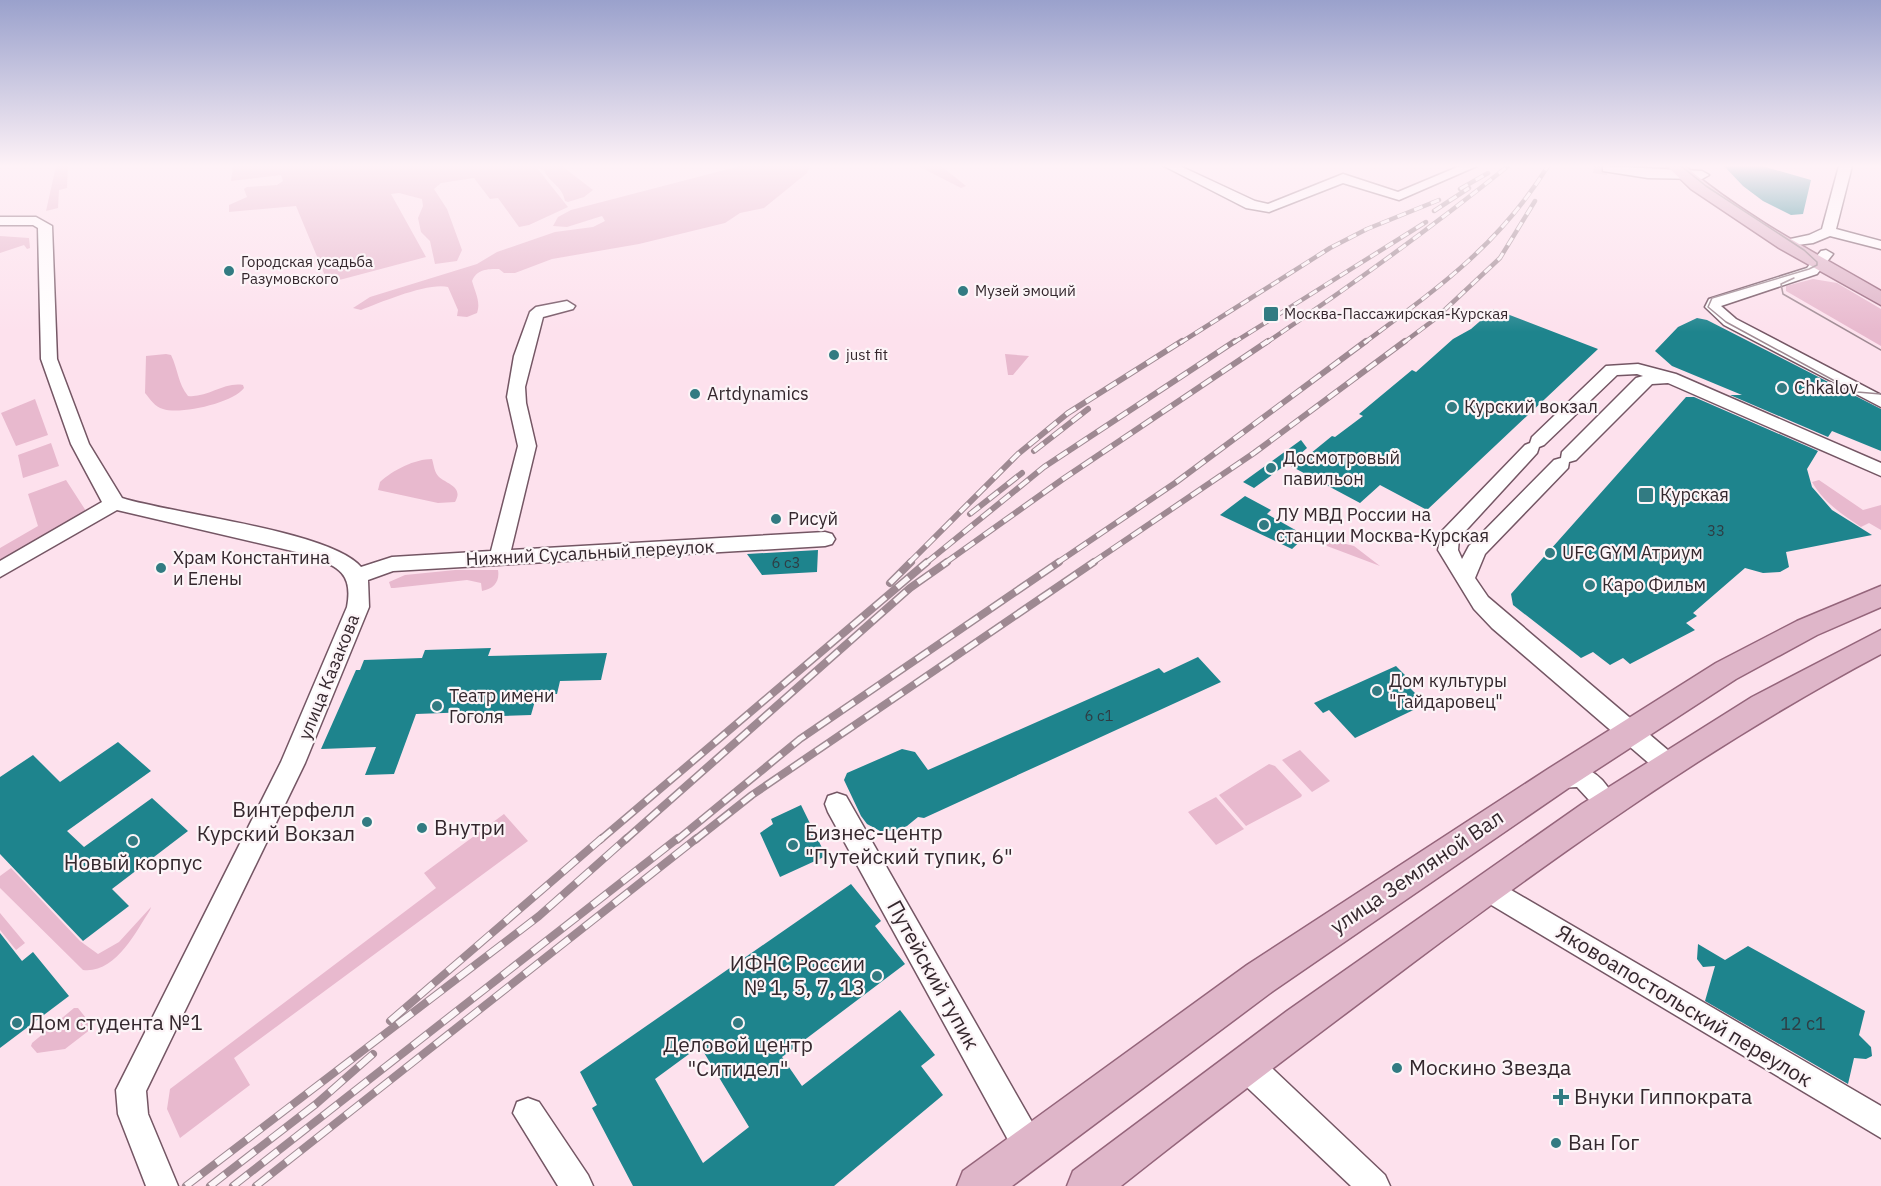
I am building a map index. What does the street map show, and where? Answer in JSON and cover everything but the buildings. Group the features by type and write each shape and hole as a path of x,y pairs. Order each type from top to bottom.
{"main road":[{"path":"1755,221 1786,244 1881,286"},
{"path":"1772,221 1805,241 1823,259 1881,299"},
{"name":"улица Земляной Вал","path":"978,1186 1260,978 1629,732 1726,671 1807,628 1881,596"},
{"path":"1088,1186 1245,1064 1487,888 1598,811 1749,711 1881,641"}],"street":[{"path":"37,221 45,226 49,359 92,471 115,503 321,550 345,563 356,576"},
{"path":"1786,244 1822,236 1828,231 1831,221"},
{"path":"1828,231 1881,245"},
{"path":"1823,259 1812,271 1720,299 1714,302 1713,307 1730,322 1881,402"},
{"path":"499,559 527,446 527,434 516,399 516,376 536,315 552,308 567,306"},
{"path":"1667,764 1500,622 1481,603 1448,550 1449,536 1534,445 1612,370 1638,369 1670,378 1881,470"},
{"path":"1465,577 1476,551 1642,382 1649,379 1670,378"},
{"path":"0,570 115,503"},
{"name":"Нижний Сусальный переулок","path":"356,576 392,564 825,539"},
{"name":"улица Казакова","path":"162,1186 133,1114 131,1090 298,753 358,607 360,586 356,576"},
{"path":"1559,778 1566,775 1581,778 1596,787 1603,801 1598,811"},
{"name":"Путейский тупик","path":"837,804 1029,1147"},
{"name":"Яковоапостольский переулок","path":"1487,888 1881,1123"},
{"path":"1245,1064 1374,1186"},
{"path":"528,1113 577,1186"}],"shaded area":[{"path":"302,221 406,221 426,257 328,283"},
{"path":"419,221 452,221 462,250 457,261 435,264 430,241 421,232"},
{"path":"515,221 537,221 529,225 519,227"},
{"path":"556,221 585,221 567,227 553,226"},
{"path":"604,221 727,221 639,244 552,259 515,273 504,273 499,269 480,272 472,281 478,301 477,313 467,317 457,316 458,310 448,287 440,286 405,294 361,310 353,308 370,297 477,264 497,252 555,232 593,227"},
{"path":"0,236 29,238 30,248 27,249 24,245 0,253"},
{"path":"1813,279 1837,283 1881,309 1881,346 1786,291 1786,286"},
{"path":"1005,354 1029,356 1013,375 1008,375"},
{"path":"171,355 188,396 202,395 236,385 243,385 244,388 229,398 206,406 181,410 160,408 145,393 146,356"},
{"path":"35,399 48,435 16,446 1,413"},
{"path":"51,443 59,466 23,478 18,455"},
{"path":"432,459 437,475 456,489 455,502 438,503 378,490 380,482 391,473 412,463"},
{"path":"66,480 86,511 0,560 0,548 38,526 28,494"},
{"path":"1819,480 1863,510 1881,505 1881,530 1869,523 1861,527 1834,508 1812,482"},
{"path":"1330,540 1354,546 1380,566 1327,546 1326,542"},
{"path":"455,570 498,570 498,578 493,586 482,591 481,583 467,580 394,588 391,588 389,582 405,575"},
{"path":"1300,750 1330,781 1312,792 1282,760"},
{"path":"1269,764 1275,766 1302,795 1246,826 1219,795"},
{"path":"1216,797 1244,829 1216,845 1188,812"},
{"path":"504,814 528,841 234,1058 250,1085 180,1138 167,1109 170,1089 436,888 424,873"},
{"path":"11,868 80,941 98,954 119,942 151,907 131,940 115,959 94,969 83,970 0,888 0,876"},
{"path":"0,913 25,943 16,950 0,930"},
{"path":"74,1008 78,1008 93,1027 65,1049 37,1053 31,1046 32,1043"}],"tram line":[{"path":"1760,221 1804,250 1817,262 1817,265 1712,298 1708,307 1726,322 1844,386 1857,392 1881,394"},
{"path":"1794,278 1781,284 1783,294 1881,350"}],"railway":[{"path":"1180,343 1330,248 1386,221"},
{"path":"1266,343 1328,301 1437,221"},
{"path":"1364,343 1442,284 1508,221"},
{"path":"1403,343 1435,319 1500,258 1523,221"},
{"path":"1233,343 1426,222"},
{"path":"909,563 1018,454 1068,413 1182,341"},
{"path":"926,563 1044,467 1235,341"},
{"path":"945,563 1063,479 1268,341"},
{"path":"1057,563 1175,483 1366,341"},
{"path":"1092,563 1254,453 1405,341"},
{"path":"1034,451 1088,409"},
{"path":"970,514 1022,473"},
{"path":"890,583 911,562"},
{"path":"600,840 927,562"},
{"path":"625,840 910,588 947,562"},
{"path":"677,840 800,739 1059,562"},
{"path":"695,840 752,795 1094,562"},
{"path":"390,1021 602,838"},
{"path":"186,1186 539,916 627,838"},
{"path":"233,1186 678,838"},
{"path":"256,1186 697,838"},
{"path":"210,1186 316,1104 373,1054"}],"place":[{"name":"Городская усадьба Разумовского","path":"229,271"},
{"name":"Музей эмоций","path":"963,291"},
{"name":"Москва-Пассажирская-Курская","path":"1271,314"},
{"name":"just fit","path":"834,355"},
{"name":"Chkalov","path":"1782,388"},
{"name":"Artdynamics","path":"695,394"},
{"name":"Курский вокзал","path":"1452,407"},
{"name":"Досмотровый павильон","path":"1271,468"},
{"name":"Курская","path":"1646,495"},
{"name":"Рисуй","path":"776,519"},
{"name":"ЛУ МВД России на станции Москва-Курская","path":"1264,525"},
{"name":"UFC GYM Атриум","path":"1550,553"},
{"name":"Храм Константина и Елены","path":"161,568"},
{"name":"Каро Фильм","path":"1590,585"},
{"name":"Дом культуры \"Гайдаровец\"","path":"1377,691"},
{"name":"Театр имени Гоголя","path":"437,706"},
{"name":"Винтерфелл Курский Вокзал","path":"367,822"},
{"name":"Внутри","path":"422,828"},
{"name":"Новый корпус","path":"133,841"},
{"name":"Бизнес-центр \"Путейский тупик, 6\"","path":"793,845"},
{"name":"ИФНС России № 1, 5, 7, 13","path":"877,976"},
{"name":"Дом студента №1","path":"17,1023"},
{"name":"Деловой центр \"Ситидел\"","path":"738,1023"},
{"name":"Москино Звезда","path":"1397,1068"},
{"name":"Внуки Гиппократа","path":"1561,1097"},
{"name":"Ван Гог","path":"1556,1143"}]}
